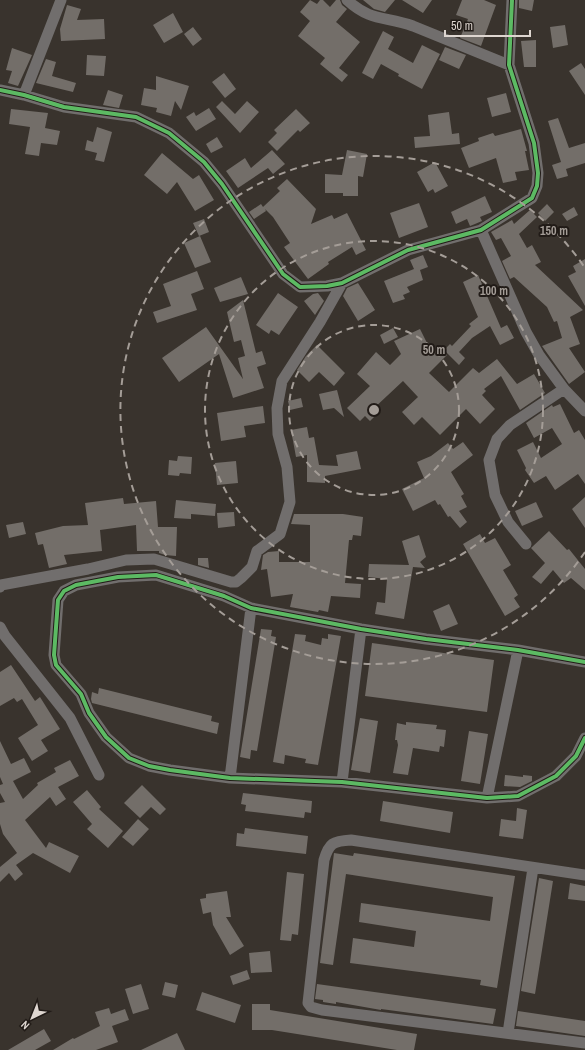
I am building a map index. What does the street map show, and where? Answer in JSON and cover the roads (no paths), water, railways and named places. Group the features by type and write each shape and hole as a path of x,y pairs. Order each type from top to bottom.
{"street":[{"path":"24,95 61,0"},
{"path":"347,0 358,10 367,15 397,20 509,65"},
{"path":"0,90 24,95 64,107 136,117 169,133 204,162 222,184 283,274 300,286 327,286 342,283 408,250 481,230 532,198 537,186 538,173 534,143 509,65 512,0"},
{"path":"481,230 526,332 539,355 564,389 585,411"},
{"path":"0,587 1,585 88,569 126,560 154,559 231,582 236,582 242,578 252,567 258,551 280,534 290,502 287,467 278,434 277,408 282,380 320,322 342,283"},
{"path":"526,544 508,522 495,495 489,460 497,439 510,425 564,389"},
{"path":"585,662 518,650 426,639 361,629 251,608 224,596 156,575 118,577 76,584 64,591 58,600 54,656 56,665 81,694 89,714 106,737 129,758 150,766 230,778 342,782 487,798 518,796 556,776 576,756 585,738"},
{"path":"230,778 251,608"},
{"path":"0,627 5,636 70,718 99,776"},
{"path":"342,782 361,629"},
{"path":"487,798 518,650"},
{"path":"585,875 351,840 336,841 327,849 324,860 308,996 308,1003 312,1007 322,1010 585,1043"},
{"path":"508,1033 533,868"}]}
